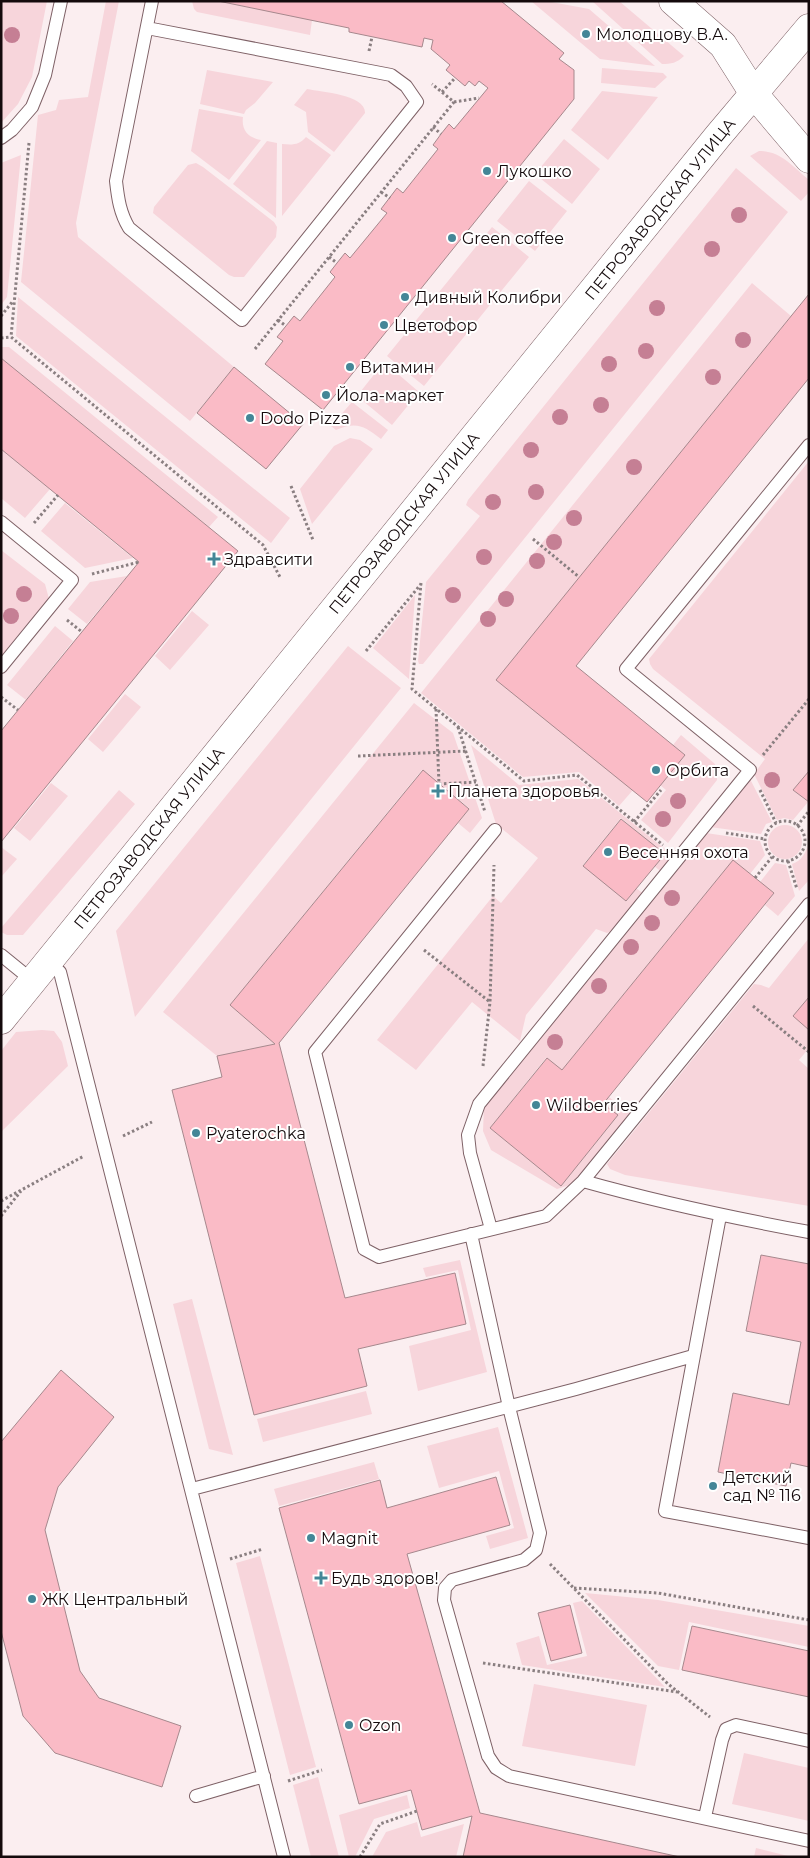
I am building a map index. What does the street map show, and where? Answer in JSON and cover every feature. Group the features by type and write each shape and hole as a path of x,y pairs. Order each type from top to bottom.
{"street":[{"path":"673,1 723,45 754,94 809,159"},
{"name":"ПЕТРОЗАВОДСКАЯ УЛИЦА","path":"1,1020 687,174 809,28"}],"lane":[{"path":"1,138 12,130 32,107 45,75 61,1"},
{"path":"147,28 391,75 406,86 417,102 242,320 129,228 123,218 118,201 116,181 152,1"},
{"path":"491,1229 470,1153 468,1135 479,1104 750,770 626,669 809,445"},
{"path":"1,522 72,580 1,667"},
{"path":"495,830 315,1052 364,1249 379,1257 546,1216 583,1181 809,904"},
{"path":"1,955 40,971 60,972 284,1857"},
{"path":"583,1181 720,1216 809,1232"},
{"path":"720,1216 665,1511 809,1538"},
{"path":"471,1234 508,1407 540,1533 536,1550 524,1560 452,1580 445,1588 444,1600 488,1756 496,1768 509,1776 809,1840"},
{"path":"192,1489 508,1407 693,1356"},
{"path":"705,1817 726,1729 736,1725 809,1741"},
{"path":"196,1796 264,1776"}],"path":[{"path":"369,54 372,37"},
{"path":"442,93 455,78"},
{"path":"429,82 454,102"},
{"path":"255,348 454,102 479,98"},
{"path":"11,337 32,107"},
{"path":"433,127 441,134"},
{"path":"381,192 390,198"},
{"path":"329,257 337,263"},
{"path":"1,316 14,300"},
{"path":"278,320 286,326"},
{"path":"1,338 11,337 263,544 281,579"},
{"path":"291,486 313,540"},
{"path":"31,528 58,495"},
{"path":"533,539 580,577"},
{"path":"87,575 139,562"},
{"path":"366,651 421,583 412,689 524,780 577,775 679,858"},
{"path":"63,617 82,632"},
{"path":"1,697 18,710"},
{"path":"776,823 750,770 809,699"},
{"path":"436,708 439,784 476,782"},
{"path":"458,727 487,818 495,830 490,1002 479,1104"},
{"path":"358,756 466,751"},
{"path":"634,822 661,790"},
{"path":"797,826 809,811"},
{"path":"789,822 797,826 807,840 802,852 791,860 778,860 772,857 767,852 765,839 767,832 776,823 789,822"},
{"path":"702,829 765,839"},
{"path":"755,878 772,857"},
{"path":"408,937 490,1002"},
{"path":"737,992 809,1052"},
{"path":"1,1200 152,1122"},
{"path":"1,1216 24,1188"},
{"path":"230,1559 263,1549"},
{"path":"536,1550 668,1684 726,1729"},
{"path":"574,1588 658,1593 809,1620"},
{"path":"461,1660 678,1692"},
{"path":"288,1781 322,1770"},
{"path":"360,1857 380,1824 417,1811"}],"shaded area":[{"path":"1,1 47,1 32,77 18,104 1,123"},
{"path":"106,1 119,1 76,223 78,237 234,367 190,421 21,282 38,115 56,110 59,100 88,97"},
{"path":"192,1 218,1 312,20 310,35 197,12"},
{"path":"531,1 546,1 589,9 655,66 600,59"},
{"path":"592,1 619,1 684,56 674,63 662,64"},
{"path":"602,68 663,73 667,77 655,88 601,83"},
{"path":"207,70 273,82 244,114 200,104"},
{"path":"307,89 342,95 358,102 363,107 365,113 334,152 308,132 306,112 294,105"},
{"path":"602,91 658,97 608,160 571,130"},
{"path":"199,109 243,117 243,126 247,133 253,138 261,140 229,180 191,151"},
{"path":"306,137 331,155 282,216 282,144 296,144"},
{"path":"564,139 600,169 572,204 535,174"},
{"path":"267,141 277,143 276,218 233,184"},
{"path":"759,151 780,157 809,180 809,192 801,201 750,156"},
{"path":"21,155 7,297 1,305 1,163"},
{"path":"196,163 274,222 277,227 276,237 244,277 229,275 153,213 154,207 188,165"},
{"path":"736,168 788,212 423,664 419,664 426,582 480,516 466,505 468,500"},
{"path":"529,181 567,211 535,251 497,221"},
{"path":"492,227 529,257 424,386 387,356"},
{"path":"752,283 791,316 497,680 633,790 619,806 579,772 523,777 421,693"},
{"path":"18,297 290,518 271,543 16,336"},
{"path":"1,347 9,347 218,517 209,527 1,358"},
{"path":"384,362 419,392 392,425 357,396"},
{"path":"352,402 388,430 381,439 360,426 343,427 336,430 331,426"},
{"path":"350,438 360,440 373,449 312,524 300,489 334,446"},
{"path":"1,449 50,489 25,518 1,498"},
{"path":"809,461 809,771 793,790 808,802 793,820 784,818 777,820 754,774 765,759 653,669 649,659"},
{"path":"65,503 133,558 85,568 41,531"},
{"path":"1,550 45,584 49,599 1,657"},
{"path":"127,576 87,624 68,609 90,582"},
{"path":"415,595 409,679 373,648"},
{"path":"192,611 209,625 170,670 155,656"},
{"path":"55,626 73,641 26,700 7,685"},
{"path":"348,646 401,688 135,1017 116,931"},
{"path":"125,694 141,707 103,752 88,739"},
{"path":"414,703 453,733 482,818 470,833 458,823 469,808 422,770 230,1005 275,1044 217,1056 163,1012"},
{"path":"681,735 715,764 717,780 668,843 641,820 666,790 660,785 685,755 673,745"},
{"path":"471,745 519,785 578,779 676,858 663,873 654,866 664,854 621,818 583,865 626,901 636,888 645,895 614,930 607,933 596,929 526,1015 520,1041 472,1002 416,1070 377,1040 493,896 501,903 538,858 496,824"},
{"path":"750,779 772,822 766,824 761,834 710,827"},
{"path":"51,783 68,796 30,841 14,828"},
{"path":"119,790 135,804 23,935 7,935 1,932 1,928"},
{"path":"785,825 792,826 797,830 801,835 801,849 797,854 792,858 785,859 778,858 773,854 769,849 768,842 769,835 773,830 778,826"},
{"path":"706,833 760,841 765,855 750,874 733,860 562,1070 546,1058 490,1128 561,1186 618,1115 603,1104 609,1097 630,1114 573,1184 557,1189 491,1150 483,1131 484,1107"},
{"path":"809,843 809,880 799,891 792,864 801,858"},
{"path":"1,847 17,859 1,877"},
{"path":"775,863 786,865 795,896 778,916 765,905 774,893 760,882"},
{"path":"809,938 809,1048 799,1060 809,1069 809,1206 625,1175 610,1169 607,1164 754,984 769,988"},
{"path":"54,1031 62,1042 68,1066 1,1132 1,1051 16,1032"},
{"path":"460,1260 487,1372 418,1391 409,1346 471,1330 458,1270 426,1277 423,1268"},
{"path":"192,1299 233,1455 209,1449 173,1304"},
{"path":"366,1391 372,1414 263,1442 257,1419"},
{"path":"498,1427 528,1538 490,1549 486,1536 514,1528 499,1471 439,1488 427,1446"},
{"path":"374,1462 379,1479 279,1506 274,1489"},
{"path":"260,1556 316,1767 290,1775 236,1563"},
{"path":"585,1593 658,1600 809,1626 809,1647 689,1622 679,1670 658,1666"},
{"path":"582,1601 665,1687 522,1665 516,1643 539,1636 547,1665 587,1656 573,1603"},
{"path":"534,1684 647,1705 635,1766 522,1746"},
{"path":"744,1753 809,1768 809,1821 732,1804"},
{"path":"318,1777 339,1857 311,1857 293,1785"},
{"path":"407,1795 410,1808 374,1819 355,1857 349,1857 339,1815"},
{"path":"417,1822 421,1837 464,1824 456,1857 372,1857 386,1832"},
{"path":"756,1848 792,1857 754,1857"}],"building":[{"path":"218,1 501,1 564,53 559,59 574,70 574,99 323,410 265,364 283,341 277,337 294,316 300,321 335,277 330,272 345,253 350,258 387,213 381,209 397,188 403,193 438,149 433,145 449,124 454,129 488,88 479,81 475,86 469,81 465,86 446,70 450,65 431,49 433,40 424,38 422,47 349,32 349,28"},
{"path":"809,294 809,378 576,666 685,755 647,802 496,680"},
{"path":"1,358 238,551 1,842 1,731 139,562 1,449"},
{"name":"Dodo Pizza","path":"234,367 303,424 266,469 197,413"},
{"path":"423,770 469,809 279,1043 345,1298 455,1273 466,1324 358,1349 367,1386 254,1415 172,1090 222,1077 217,1056 275,1044 230,1005"},
{"path":"809,771 809,802 793,790"},
{"path":"621,819 665,854 626,901 583,866"},
{"path":"733,860 774,893 603,1104 618,1115 561,1186 490,1128 547,1058 562,1070"},
{"path":"809,997 809,1030 793,1016"},
{"path":"761,1255 809,1264 809,1467 791,1463 786,1486 718,1472 733,1393 789,1405 801,1342 746,1331"},
{"name":"ЖК Центральный","path":"61,1370 114,1417 58,1487 45,1530 80,1671 99,1698 181,1726 162,1787 55,1753 23,1716 1,1631 1,1442"},
{"path":"496,1477 510,1525 407,1554 480,1813 680,1857 463,1857 472,1816 422,1830 411,1790 359,1804 279,1508 380,1480 387,1508"},
{"path":"570,1605 582,1653 551,1661 538,1613"},
{"path":"692,1626 809,1651 809,1697 682,1670"}],"place":[{"name":"Молодцову В.А.","path":"586,34"},
{"name":"Лукошко","path":"487,171"},
{"name":"Green coffee","path":"452,238"},
{"name":"Дивный Колибри","path":"405,297"},
{"name":"Цветофор","path":"384,325"},
{"name":"Витамин","path":"350,367"},
{"name":"Йола-маркет","path":"326,395"},
{"name":"Dodo Pizza","path":"250,418"},
{"name":"Здравсити","path":"214,559"},
{"name":"Орбита","path":"656,770"},
{"name":"Планета здоровья","path":"438,791"},
{"name":"Весенняя охота","path":"608,852"},
{"name":"Wildberries","path":"536,1105"},
{"name":"Pyaterochka","path":"196,1133"},
{"name":"Детский сад № 116","path":"713,1486"},
{"name":"Magnit","path":"311,1538"},
{"name":"Будь здоров!","path":"321,1578"},
{"name":"ЖК Центральный","path":"32,1599"},
{"name":"Ozon","path":"349,1725"}]}
